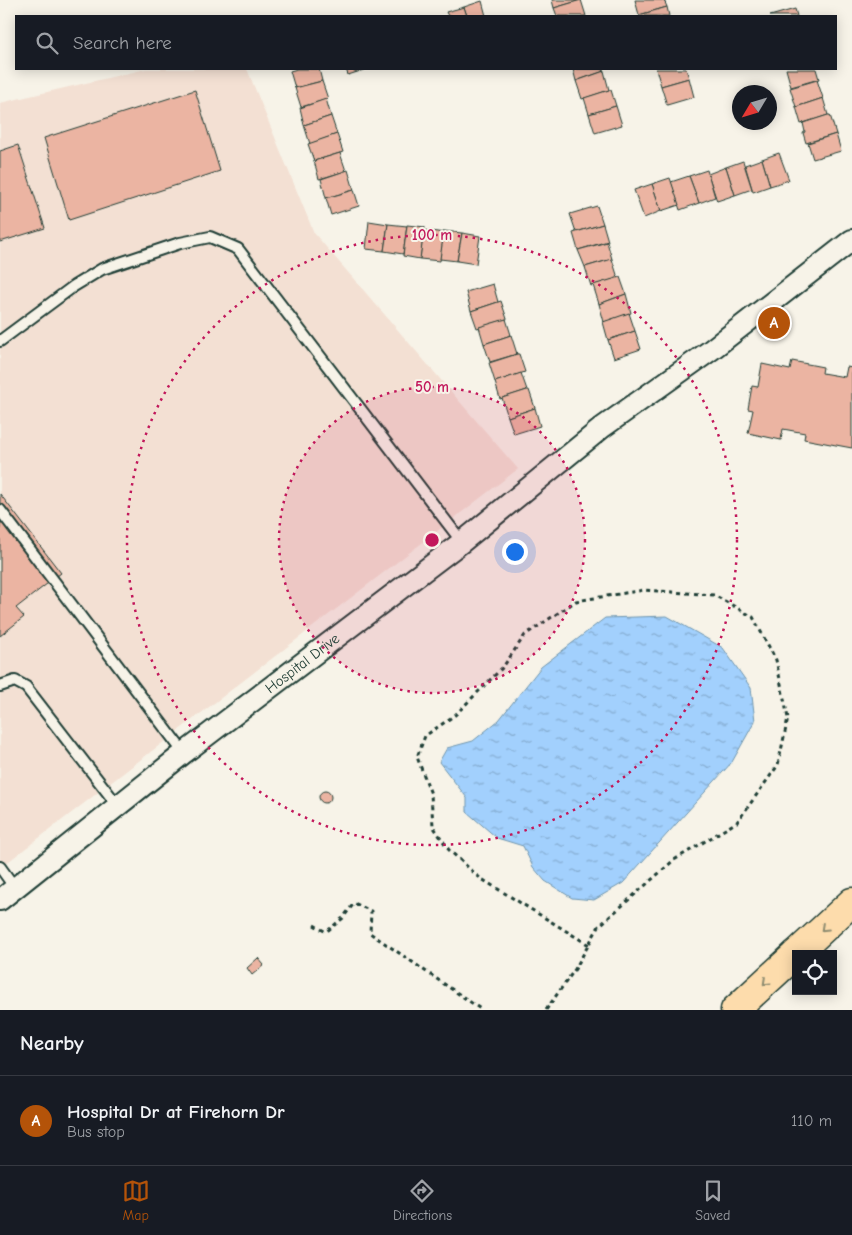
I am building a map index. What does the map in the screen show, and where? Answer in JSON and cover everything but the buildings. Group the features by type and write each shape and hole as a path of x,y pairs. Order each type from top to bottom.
{"highway":[{"path":"800,950 852,902"},
{"path":"735,1010 792,958"}],"street":[{"name":"Hospital Drive","path":"8,894 184,753 462,542 602,427 711,350 852,240"}],"lane":[{"path":"0,341 74,286 102,269 172,246 210,237 238,249 462,542"},
{"path":"0,510 184,753"},
{"path":"0,686 15,681 26,687 118,806"},
{"path":"0,867 8,894"}],"path":[{"path":"546,1010 575,969 589,945 599,926 674,860 737,822 778,765 788,718 776,660 753,617 714,595 644,590 576,601 525,635 502,667 455,715 425,736 417,758 431,794 433,826 449,850 480,878 589,945"},
{"path":"314,925 326,932 343,918 354,903 371,911 370,933 482,1010"}],"shaded area":[{"path":"142,70 247,70 314,233 518,469 0,868 0,103"}],"water":[{"path":"667,616 723,648 751,688 755,721 732,762 623,883 594,900 572,898 545,881 533,867 523,846 497,838 467,812 467,798 439,762 447,748 473,741 499,720 541,667 605,618"}],"place":[{"name":"Hospital Dr at Firehorn Dr","path":"774,323"}]}
